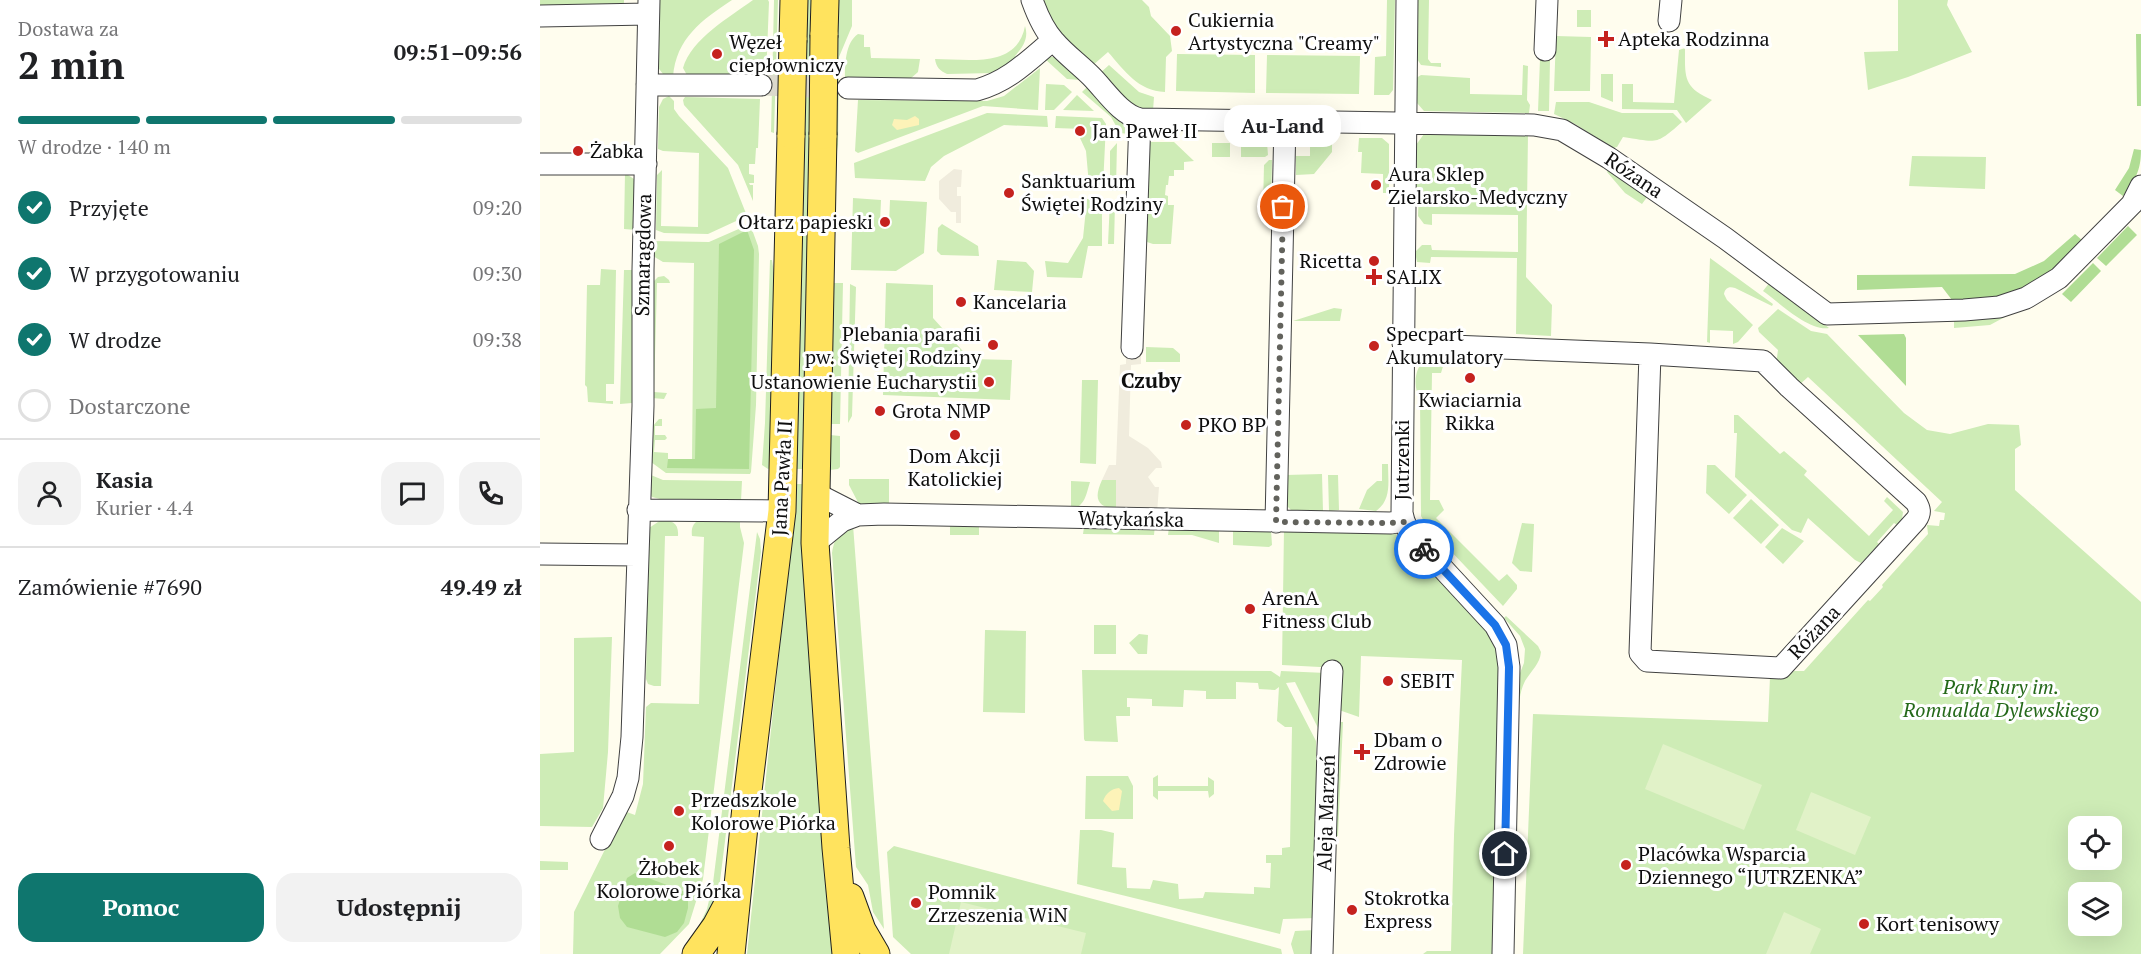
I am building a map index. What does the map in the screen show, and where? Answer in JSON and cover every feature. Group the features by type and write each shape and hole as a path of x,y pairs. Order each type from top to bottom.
{"main road":[{"name":"Jana Pawła II","path":"731,954 782,511 794,0"},
{"name":"Jana Pawła II","path":"825,0 815,543 846,954"},
{"path":"837,856 862,930 876,954"},
{"path":"696,954 716,926 738,881"}],"street":[{"path":"1032,0 1053,40 1124,111 1140,119 1132,348"},
{"name":"Jutrzenki","path":"1407,0 1403,344 1404,522 1417,542 1495,625 1506,645 1509,667 1503,954"},
{"path":"1545,50 1546,0"},
{"path":"1670,21 1671,0"},
{"path":"540,16 648,7"},
{"name":"Szmaragdowa","path":"601,839 628,778 632,737 643,406 642,335 648,7"},
{"path":"848,88 977,90 1007,78 1053,40"},
{"path":"647,85 761,85"},
{"name":"Różana","path":"1140,119 1534,125 1562,130 1648,184 1827,314 1964,310 1999,307 2026,298 2059,278 2132,204 2141,186"},
{"path":"1276,522 1285,121"},
{"path":"540,164 646,164"},
{"name":"Różana","path":"1403,344 1650,354 1762,361 1916,502 1920,509 1920,515 1916,520 1781,668 1647,661 1640,653 1650,354"},
{"path":"815,493 858,515"},
{"path":"638,510 782,511"},
{"path":"815,543 842,521 858,515"},
{"name":"Watykańska","path":"858,515 1404,522"},
{"path":"540,554 637,555"},
{"name":"Aleja Marzeń","path":"1322,954 1327,759 1332,671"}],"green space":[{"path":"540,0 624,0 624,14 540,16"},
{"path":"658,0 732,0 692,31 679,51 673,77 663,74 656,65"},
{"path":"753,0 768,0 769,2 766,78 688,77 683,68 694,48 712,30"},
{"path":"774,0 778,0 774,133 771,132"},
{"path":"805,0 815,0 806,469 792,469"},
{"path":"834,0 852,0 852,26 839,57 838,151 832,112"},
{"path":"1040,0 1142,0 1149,7 1151,16 1170,36 1172,51 1166,57 1165,92 1155,91 1140,84 1126,73 1108,52 1092,66 1053,24"},
{"path":"1387,0 1395,0 1393,90 1389,95 1374,95 1375,57 1386,56"},
{"path":"1416,0 1429,0 1428,59 1431,63 1441,63 1441,67 1421,65 1415,56"},
{"path":"1898,0 1948,0 1947,5 1972,52 1868,90 1864,52 1898,51"},
{"path":"1577,10 1591,10 1591,27 1577,27"},
{"path":"1025,26 1024,42 1015,56 1018,59 993,73 947,74 936,64 935,59 976,60 1002,55 1020,40"},
{"path":"858,34 864,35 864,47 870,47 871,58 920,59 918,72 910,79 845,79 848,49"},
{"path":"2136,34 2141,34 2141,106 2137,106"},
{"path":"1556,36 1591,37 1590,91 1554,91"},
{"path":"1685,48 1686,74 1691,86 1712,100 1686,123 1677,110 1622,109 1622,84 1633,84 1633,102 1674,103 1679,50"},
{"path":"1177,54 1255,55 1255,93 1176,91"},
{"path":"1267,55 1360,56 1359,94 1266,93"},
{"path":"1056,57 1082,77 1080,80 1067,79 1045,59"},
{"path":"1540,59 1550,60 1549,111 1538,111"},
{"path":"1109,65 1139,92 1154,97 1153,111 1133,107 1099,74"},
{"path":"1523,65 1528,66 1529,113 1424,111 1417,103 1413,80 1421,75 1470,78 1470,94 1522,95"},
{"path":"1040,68 1038,110 983,106 858,153 855,151 858,100 987,101 1004,96"},
{"path":"1601,74 1613,74 1613,102 1601,97"},
{"path":"1046,84 1064,85 1072,92 1054,110 1045,110"},
{"path":"1089,85 1124,122 1129,134 1120,133 1111,117 1082,92"},
{"path":"1077,95 1094,111 1063,110"},
{"path":"669,96 674,101 674,109 679,116 728,168 747,216 708,234 664,233 656,230 657,175 662,170 661,226 698,227 699,153 658,149 659,107 663,99"},
{"path":"685,97 760,99 758,148 756,148 755,164 749,164 749,174 754,175 754,183 749,183 753,185 753,201 738,165 684,105"},
{"path":"1556,102 1589,102 1622,113 1673,113 1682,122 1661,139 1650,141 1623,137 1617,147 1613,148 1575,124 1554,114"},
{"path":"987,113 1047,116 1048,127 1004,125 944,156 931,167 925,181 855,178 854,163"},
{"path":"1056,116 1102,118 1106,124 1103,186 1089,185 1086,151 1080,138 1083,129 1055,128"},
{"path":"1424,134 1528,134 1526,277 1552,305 1551,336 1516,334 1517,258 1431,257 1430,263 1417,262 1415,252 1422,245 1431,245 1432,250 1518,252 1518,215 1432,214 1432,225 1424,224 1418,216 1419,187 1414,187 1413,149"},
{"path":"1303,138 1332,139 1332,152 1314,174 1296,175 1296,156 1310,156 1310,146 1303,146"},
{"path":"1359,138 1382,138 1389,144 1389,193 1383,193 1383,174 1361,173 1362,152 1358,152"},
{"path":"1149,142 1174,142 1194,161 1184,162 1184,170 1174,170 1174,176 1169,176 1168,185 1166,185 1165,195 1168,196 1168,205 1174,205 1171,244 1153,244 1144,241"},
{"path":"1117,143 1116,188 1128,189 1126,191 1110,191 1110,151"},
{"path":"1212,143 1230,143 1230,157 1212,157"},
{"path":"1241,143 1267,143 1268,155 1241,157"},
{"path":"2134,149 2141,150 2140,164 2134,180 2123,196 2115,190 2129,168"},
{"path":"1912,156 1986,157 1985,189 1909,186"},
{"path":"1272,160 1271,211 1263,207 1264,165"},
{"path":"1609,168 1650,193 1642,204 1625,193 1607,172"},
{"path":"625,173 636,183 636,230 624,229"},
{"path":"853,198 881,200 880,223 889,224 890,200 927,202 924,253 896,271 851,270"},
{"path":"1087,199 1102,200 1102,246 1088,246 1082,278 1047,277 1045,261 1068,263 1083,238"},
{"path":"1110,200 1126,200 1128,203 1115,203 1114,244 1108,244"},
{"path":"750,224 759,254 756,405 751,472 750,474 666,473 651,462 652,427 659,419 662,419 662,426 655,426 655,435 665,435 667,438 655,440 654,452 668,453 668,459 692,459 694,263 663,262 653,256 652,241 709,242"},
{"path":"942,224 978,246 979,256 941,255 937,251 938,228"},
{"path":"2128,226 2137,235 2106,266 2097,258"},
{"path":"747,230 754,250 749,469 667,468 668,459 695,459 696,409 716,408 719,244"},
{"path":"2075,234 2083,241 2054,268 2023,288 1998,297 1952,300 1942,287 1857,290 1857,275 2015,274 2044,261"},
{"path":"1710,258 1773,304 1772,306 1735,288 1726,289 1724,294 1727,300 1753,325 1738,342 1733,344 1733,331 1710,330 1710,343 1707,342"},
{"path":"770,260 772,260 777,293 770,468 768,469 762,465"},
{"path":"997,260 1026,262 1034,271 1032,292 994,290"},
{"path":"2093,263 2101,271 2071,302 2062,294"},
{"path":"601,269 616,270 614,384 606,384 606,401 613,401 613,404 588,402 585,385 587,285 600,285"},
{"path":"624,270 633,270 635,274 632,403 620,404"},
{"path":"664,276 670,283 657,283 654,392 667,393 664,399 652,398 653,282 658,277"},
{"path":"1770,282 1829,328 1812,325 1786,309 1763,291"},
{"path":"833,283 843,283 840,424 829,424"},
{"path":"886,283 933,285 933,318 970,359 1012,360 1010,400 883,395"},
{"path":"850,284 856,287 852,416 848,423"},
{"path":"2029,304 1990,325 1954,328 1954,317"},
{"path":"1334,308 1342,309 1340,321 1293,321"},
{"name":"Park Rury im. Romualda Dylewskiego","path":"1778,309 1811,331 1827,334 1904,413 1927,430 1950,434 1988,424 2019,425 2021,445 2015,449 2015,490 2141,602 2141,954 1523,954 1533,714 1768,722 1770,677 1785,678 1794,671 1804,671 1868,600 1870,601 1883,587 1882,585 1928,534 1927,525 1939,526 1940,520 1944,520 1945,513 1934,511 1942,502 1808,377 1798,386 1776,365 1778,350 1759,332 1758,328"},
{"path":"1904,334 1906,338 1906,386 1858,335"},
{"path":"1146,347 1173,348 1180,354 1180,362 1146,362"},
{"path":"1425,360 1441,360 1444,363 1441,373 1432,373 1430,500 1439,500 1444,510 1436,518 1499,581 1507,574 1517,585 1517,589 1503,606 1426,525 1421,516 1420,399 1416,384 1417,373"},
{"path":"1082,380 1098,380 1096,464 1080,463"},
{"path":"1734,415 1738,415 1780,454 1784,451 1807,471 1804,475 1869,536 1893,510 1884,501 1887,497 1903,512 1902,519 1897,525 1894,523 1861,563 1808,518 1801,533 1792,530 1735,477 1737,433 1734,433"},
{"path":"830,435 840,436 840,467 830,470"},
{"path":"1382,464 1388,464 1388,490 1385,501 1376,511 1359,509 1367,490 1377,481 1382,481"},
{"path":"1707,465 1715,465 1747,495 1729,514 1706,493"},
{"path":"646,473 663,480 742,481 741,501 652,497 647,488"},
{"path":"1322,474 1323,511 1292,511 1287,506 1286,475"},
{"path":"1328,475 1338,475 1339,510 1329,511"},
{"path":"849,479 889,479 889,508 861,508 849,485"},
{"path":"1102,480 1116,480 1116,510 1104,506 1098,500"},
{"path":"1071,481 1090,482 1082,503 1071,510"},
{"path":"791,484 806,484 835,954 747,954 790,553"},
{"path":"1751,499 1779,525 1761,544 1733,518"},
{"path":"700,519 740,520 744,543 703,879 689,924 660,954 573,954 574,912 624,811 635,815 643,784 646,707 651,703 699,704 704,537 692,536 692,528"},
{"path":"661,520 674,523 678,536 665,536 661,686 654,686 648,684 646,679 647,634 641,633 649,528"},
{"path":"950,523 979,523 979,535 950,535"},
{"path":"1522,523 1534,524 1532,572 1520,571 1512,563"},
{"path":"853,525 884,929 873,912 868,885 856,867 832,553 838,536"},
{"path":"1155,525 1154,535 1083,534 1084,527"},
{"path":"1169,527 1219,530 1219,543 1192,535 1168,535"},
{"path":"1233,528 1271,530 1272,545 1269,547 1233,545"},
{"path":"1782,528 1804,541 1783,564 1765,547"},
{"path":"1284,529 1395,534 1402,537 1494,638 1499,652 1495,954 1423,954 1427,951 1451,951 1462,660 1361,656 1359,717 1339,710 1339,668 1282,665"},
{"path":"757,532 761,552 720,881 715,906 697,930 707,909 713,883"},
{"path":"1506,616 1538,646 1541,652 1537,664 1523,686 1518,719 1516,683 1524,663 1525,649 1520,636 1504,618"},
{"path":"1094,625 1116,625 1116,654 1094,654"},
{"path":"985,630 1026,631 1025,713 983,712"},
{"path":"1139,634 1148,635 1147,654 1138,654 1129,643"},
{"path":"612,637 608,752 603,808 592,827 540,826 540,754 574,752 574,638"},
{"path":"1082,670 1271,671 1280,677 1281,671 1326,673 1328,748 1295,682 1286,683 1316,741 1317,918 1283,919 1280,934 1077,884 1080,830 1101,830 1114,833 1112,867 1126,868 1127,888 1150,889 1153,880 1178,884 1179,899 1203,898 1205,892 1254,894 1254,887 1270,888 1271,863 1266,863 1266,855 1282,855 1282,848 1290,847 1292,727 1285,727 1277,721 1279,687 1275,690 1259,689 1258,683 1236,682 1236,699 1206,699 1206,691 1184,690 1183,707 1152,706 1152,699 1127,698 1130,716 1116,716 1118,742 1085,741"},
{"path":"1336,722 1343,722 1338,836 1331,836"},
{"path":"1663,744 1762,785 1744,830 1645,789"},
{"path":"1158,775 1158,786 1208,786 1208,777 1214,781 1214,794 1209,798 1208,791 1158,791 1158,800 1153,796 1153,778"},
{"path":"1086,776 1128,776 1133,786 1133,819 1085,819"},
{"path":"1811,792 1871,817 1855,855 1796,830"},
{"path":"894,846 1281,949 1282,954 911,954 893,937 887,852"},
{"path":"540,861 568,862 568,870 540,870"},
{"path":"635,873 688,893 688,908 684,923 677,932 665,937 627,927 620,918 618,906 627,878"},
{"path":"961,902 1086,933 1081,954 949,954"},
{"path":"1784,912 1821,929 1810,954 1766,954"},
{"path":"1315,930 1315,954 1294,954 1291,944 1295,931"}],"sand":[{"path":"915,116 919,119 919,125 897,130 892,125 894,119 907,120"},
{"path":"1119,788 1122,791 1119,810 1112,811 1103,801 1109,792"}],"shaded area":[{"path":"954,169 962,170 961,187 957,187 957,196 961,196 961,223 956,223 956,212 951,212 939,199 939,181"},
{"path":"1126,348 1141,349 1141,364 1131,365 1129,436 1148,448 1161,462 1162,468 1156,468 1148,477 1155,487 1159,487 1157,513 1116,510 1116,480 1102,480 1109,465 1116,465 1120,365 1126,364"}],"tunnel":[{"path":"761,85 838,88"}],"way so far":[{"path":"1283,207 1276,522 1404,522 1409,532 1424,549"}],"place":[{"name":"Cukiernia Artystyczna \"Creamy\"","path":"1176,31"},
{"name":"Apteka Rodzinna","path":"1606,39"},
{"name":"Węzeł ciepłowniczy","path":"717,54"},
{"name":"Jan Paweł II","path":"1080,131"},
{"name":"Żabka","path":"578,151"},
{"name":"Aura Sklep Zielarsko-Medyczny","path":"1376,185"},
{"name":"Sanktuarium Świętej Rodziny","path":"1009,193"},
{"name":"Au-Land","path":"1283,207"},
{"name":"Ołtarz papieski","path":"885,222"},
{"name":"Ricetta","path":"1374,261"},
{"name":"SALIX","path":"1374,277"},
{"name":"Kancelaria","path":"961,302"},
{"name":"Plebania parafii pw. Świętej Rodziny","path":"993,345"},
{"name":"Specpart Akumulatory","path":"1374,346"},
{"name":"Kwiaciarnia Rikka","path":"1470,378"},
{"name":"Ustanowienie Eucharystii","path":"989,382"},
{"name":"Grota NMP","path":"880,411"},
{"name":"PKO BP","path":"1186,425"},
{"name":"Dom Akcji Katolickiej","path":"955,435"},
{"name":"ArenA Fitness Club","path":"1250,609"},
{"name":"SEBIT","path":"1388,681"},
{"name":"Dbam o Zdrowie","path":"1362,752"},
{"name":"Przedszkole Kolorowe Piórka","path":"679,811"},
{"name":"Żłobek Kolorowe Piórka","path":"669,846"},
{"name":"Placówka Wsparcia Dziennego “JUTRZENKA”","path":"1626,865"},
{"name":"Pomnik Zrzeszenia WiN","path":"916,903"},
{"name":"Stokrotka Express","path":"1352,910"},
{"name":"Kort tenisowy","path":"1864,924"}],"district":[{"name":"Czuby","path":"1151,381"}],"route":[{"path":"1424,549 1495,625 1506,645 1509,667 1505,854"}]}
